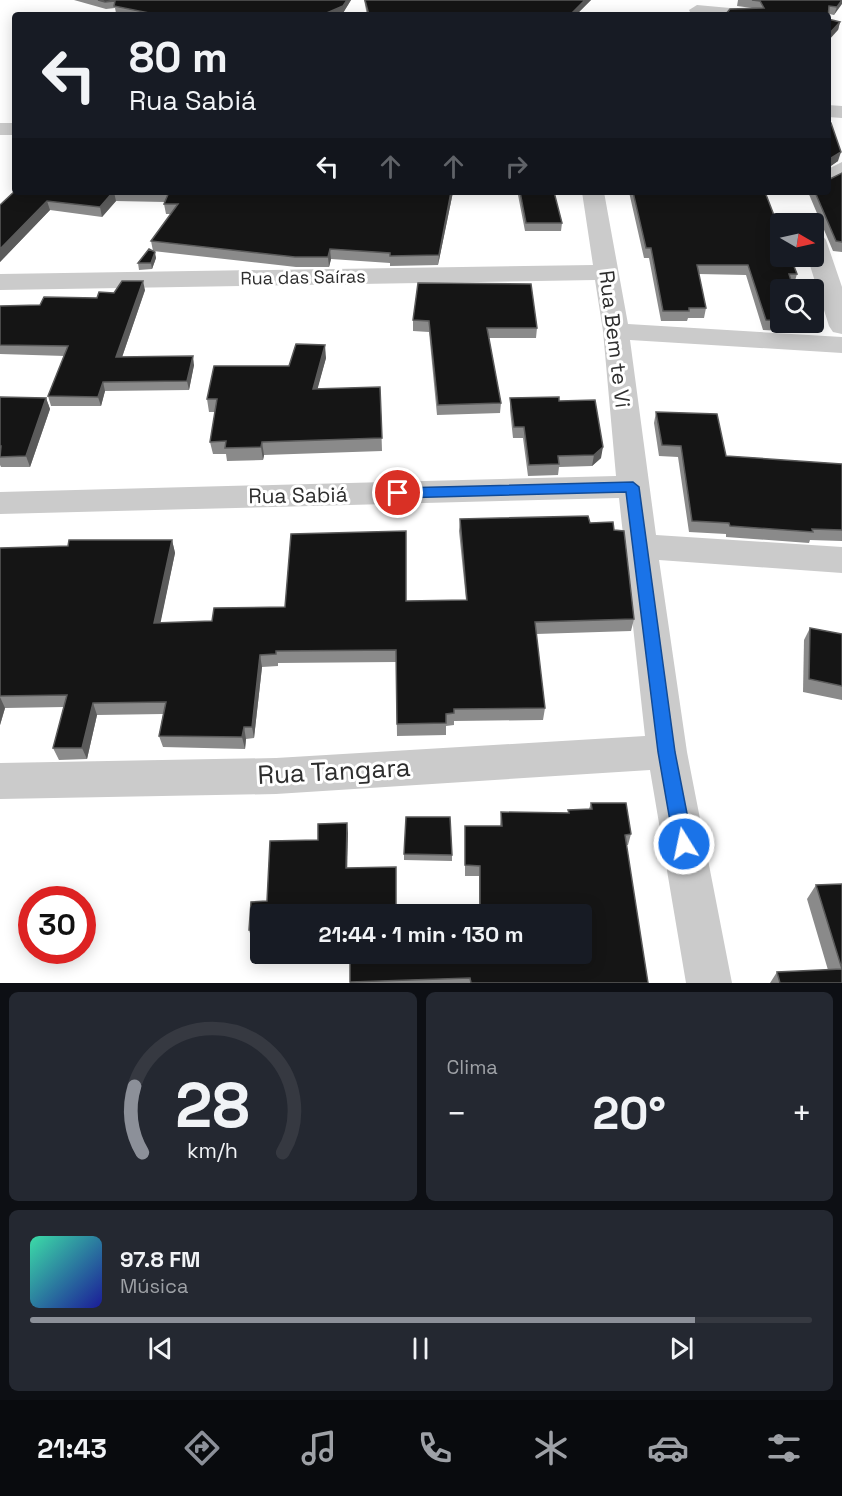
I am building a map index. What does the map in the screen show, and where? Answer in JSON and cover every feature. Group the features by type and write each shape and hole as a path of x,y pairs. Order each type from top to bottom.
{"street":[{"path":"698,8 729,12"},
{"name":"Rua Bem te Vi","path":"594,195 616,331 640,546 667,752 709,983"},
{"path":"823,267 842,326"},
{"name":"Rua das Saíras","path":"0,282 607,272"},
{"path":"616,331 842,345"},
{"name":"Rua Sabiá","path":"0,503 633,487"},
{"path":"640,546 842,560"},
{"name":"Rua Tangara","path":"0,781 276,776 667,752"}],"building":[{"path":"98,0 347,0 343,6 329,12 144,12 114,6 115,1"},
{"path":"365,0 585,0 573,12 368,12"},
{"path":"752,0 842,0 837,7 829,6 829,12 728,12 730,9 764,8 760,1"},
{"path":"831,20 840,22 831,32"},
{"path":"831,123 841,152 831,158"},
{"path":"842,173 842,242 836,241 816,195 831,195 831,178"},
{"path":"12,194 110,195 100,207 47,201 0,249 0,205"},
{"path":"168,195 450,195 439,255 390,256 390,253 330,249 328,257 295,257 151,241 178,204 164,204"},
{"path":"521,195 555,195 562,223 526,223"},
{"path":"634,195 766,195 773,213 770,213 770,267 794,267 797,274 789,274 791,279 770,279 770,320 766,320 748,265 697,265 706,308 689,308 689,311 663,311 651,248 646,248"},
{"path":"149,249 155,252 151,263 138,263"},
{"path":"122,281 143,281 116,357 193,356 187,381 103,382 98,397 48,396 68,346 0,345 0,306 40,305 44,297 97,298 99,292 114,293"},
{"path":"418,283 531,284 537,328 487,328 501,403 438,405 429,321 413,320"},
{"path":"296,344 325,345 313,389 380,387 382,438 262,442 261,447 225,448 226,441 210,442 217,399 207,399 214,366 289,366"},
{"path":"0,397 46,398 26,456 0,457"},
{"path":"559,397 559,401 595,400 603,447 594,455 558,456 559,464 529,465 524,427 514,427 510,398"},
{"path":"656,412 717,414 726,456 842,464 842,530 812,529 813,532 692,521 681,446 662,445"},
{"path":"588,516 590,523 613,522 614,530 624,531 634,619 535,622 545,708 454,709 454,713 446,714 446,723 397,724 396,650 276,651 276,654 260,655 252,727 244,727 242,737 159,736 166,702 93,703 82,748 53,748 67,695 0,696 0,548 68,546 69,540 172,540 154,623 212,621 214,608 285,607 291,534 406,531 406,601 467,600 460,519"},
{"path":"810,628 842,634 842,686 809,679"},
{"path":"591,803 626,803 631,834 625,835 648,983 471,983 470,978 350,982 350,964 592,964 592,904 480,904 480,866 465,865 465,826 502,826 501,812 569,813 568,810 592,809"},
{"path":"406,817 450,817 452,855 404,854"},
{"path":"347,823 346,868 396,867 396,904 251,904 251,902 267,901 270,841 318,840 318,824"},
{"path":"842,884 842,969 816,885"},
{"path":"842,969 842,983 780,983 777,972"}],"route":[{"path":"398,493 633,487 667,752 684,844"}]}
